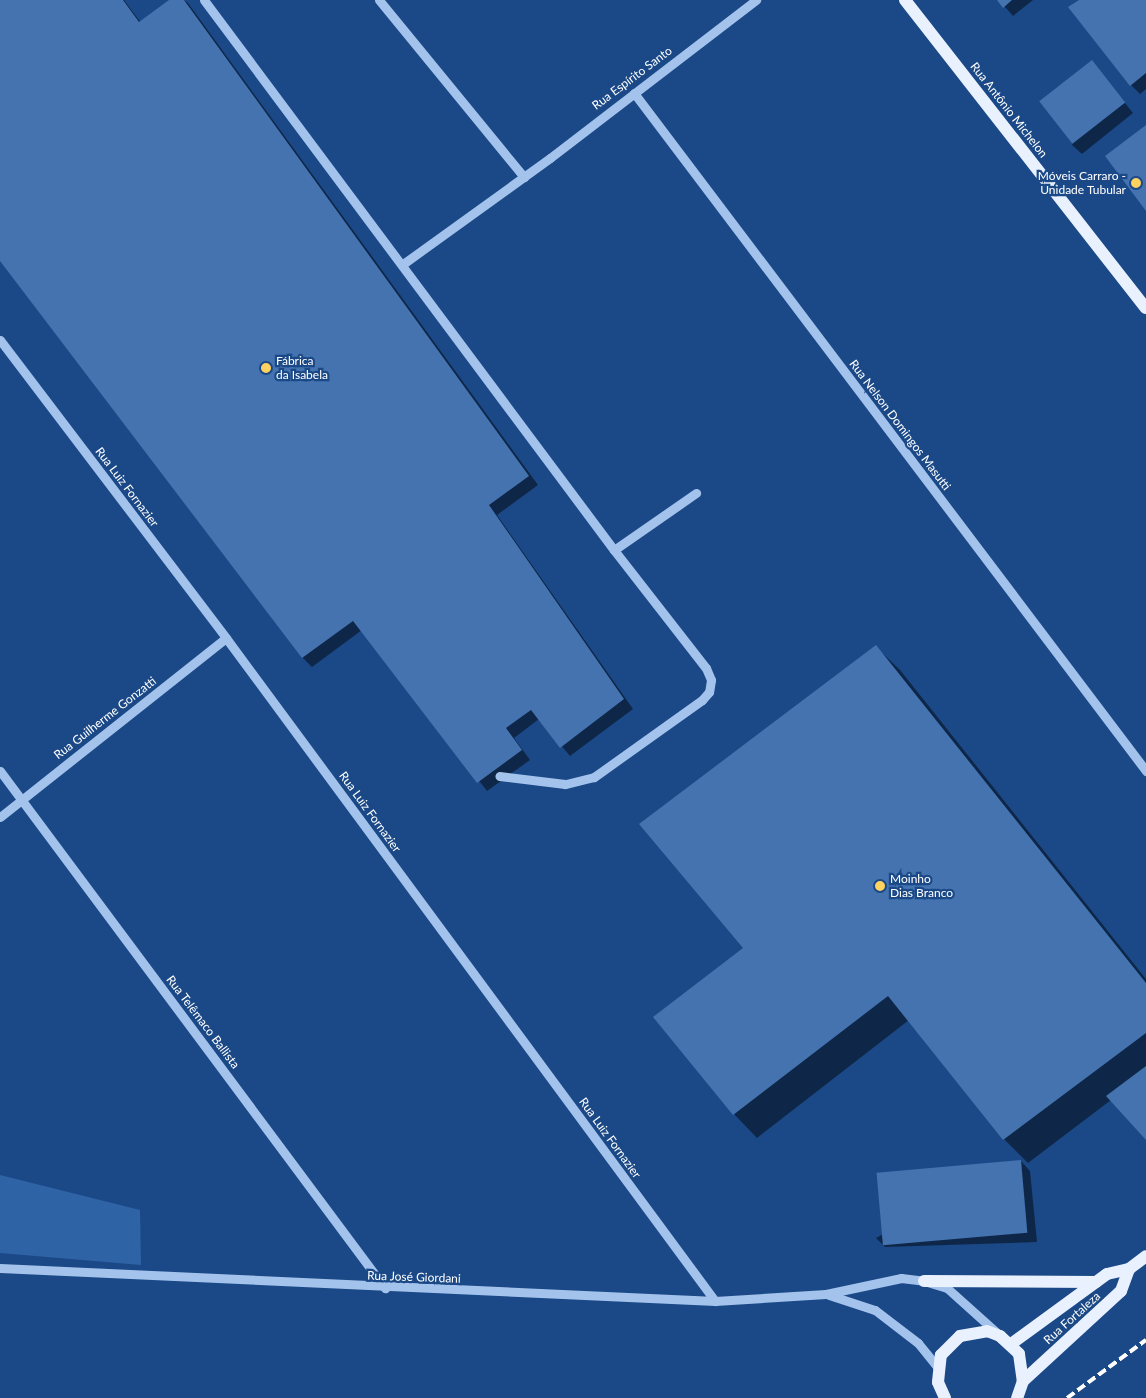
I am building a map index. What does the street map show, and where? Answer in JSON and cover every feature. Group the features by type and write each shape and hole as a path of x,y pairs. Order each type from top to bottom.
{"main road":[{"name":"Rua Antônio Michelon","path":"905,0 1146,308"},
{"name":"Rua Fortaleza","path":"1011,1344 1107,1274 1128,1269 1146,1256"},
{"name":"Rua Fortaleza","path":"1023,1381 1121,1291 1128,1269"},
{"path":"924,1281 1096,1282"},
{"path":"945,1398 938,1382 938,1368 941,1355 960,1336 987,1331 1000,1336 1011,1344 1023,1367 1023,1381 1017,1398"}],"street":[{"path":"204,0 614,550 706,668 711,680 709,692 702,700 594,776 565,784 499,776"},
{"path":"379,0 524,177"},
{"name":"Rua Espírito Santo","path":"402,264 524,177 756,0"},
{"name":"Rua Nelson Domingos Masutti","path":"634,93 1146,772"},
{"name":"Rua Luiz Fornazier","path":"0,340 226,638 715,1301"},
{"path":"614,550 696,493"},
{"name":"Rua Guilherme Gonzatti","path":"0,817 226,638"},
{"name":"Rua Telêmaco Ballista","path":"0,771 385,1288"},
{"name":"Rua José Giordani","path":"0,1268 385,1288 715,1301 826,1294 878,1280 924,1281 947,1288 1000,1336"},
{"name":"Rua José Giordani","path":"826,1294 852,1300 875,1310 918,1343 938,1368"}],"shaded area":[{"path":"0,1175 140,1210 141,1265 0,1253"}],"building":[{"name":"Fábrica da Isabela","path":"0,0 123,0 139,22 169,0 184,0 529,476 489,505 624,699 560,748 531,710 506,728 522,750 477,783 353,621 302,658 0,261"},
{"path":"997,0 1012,0 1003,8"},
{"path":"1079,0 1146,0 1146,73 1130,86 1068,7"},
{"path":"1092,60 1125,103 1072,144 1039,101"},
{"name":"Móveis Carraro - Unidade Tubular","path":"1146,125 1146,211 1105,156"},
{"name":"Moinho Dias Branco","path":"876,645 1146,983 1146,1033 1003,1140 888,996 733,1115 653,1017 743,948 639,824"},
{"path":"1146,1066 1146,1140 1106,1096"},
{"path":"1021,1160 1027,1233 883,1245 877,1173"}],"railway":[{"path":"1067,1398 1146,1340"}],"place":[{"name":"Móveis Carraro - Unidade Tubular","path":"1136,183"},
{"name":"Fábrica da Isabela","path":"266,368"},
{"name":"Moinho Dias Branco","path":"880,886"}]}
